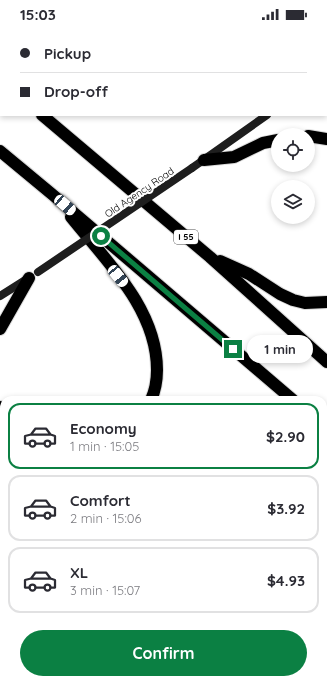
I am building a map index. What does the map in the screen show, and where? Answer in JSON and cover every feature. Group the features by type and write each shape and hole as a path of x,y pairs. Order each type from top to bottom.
{"highway":[{"name":"I 55","path":"43,116 210,257 327,362"},
{"path":"315,137 327,139"},
{"path":"204,160 234,158 263,143 271,141"},
{"path":"0,151 288,396"},
{"path":"53,195 128,288 149,328 157,359 157,375 153,396"},
{"path":"210,257 249,274 280,294 294,300 305,302 327,302"},
{"path":"0,329 33,275"}],"main road":[{"name":"Old Agency Road","path":"0,296 204,160 266,116"}],"route":[{"path":"101,236 233,349"}]}
